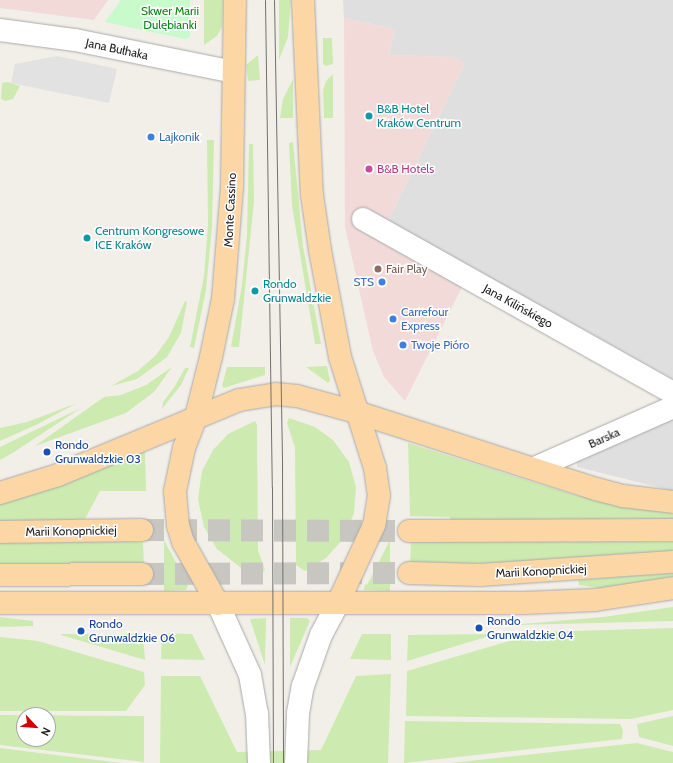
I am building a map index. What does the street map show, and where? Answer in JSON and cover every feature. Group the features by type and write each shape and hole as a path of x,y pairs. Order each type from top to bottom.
{"main road":[{"name":"Monte Cassino","path":"196,417 223,299 232,186 235,0"},
{"path":"303,0 312,195 318,242 340,357 378,483 378,508 366,545 338,602"},
{"path":"0,492 58,475 196,417 250,397 270,394 297,396 356,412 623,496 673,502"},
{"path":"196,417 178,474 175,509 183,542 218,604"},
{"name":"Marii Konopnickiej","path":"0,532 142,530"},
{"path":"409,531 673,530"},
{"name":"Marii Konopnickiej","path":"409,573 480,575 673,562"},
{"path":"0,575 142,574"},
{"path":"0,603 218,604 338,602 547,602 595,600 673,588"}],"street":[{"name":"Jana Bułhaka","path":"0,30 75,40 233,72"},
{"name":"Jana Kilińskiego","path":"363,219 673,393"},
{"name":"Barska","path":"535,468 673,407"},
{"path":"296,763 298,713 303,686 321,635 338,602"},
{"path":"218,604 250,675 257,713 259,763"}],"shaded area":[{"path":"0,0 108,0 94,20 0,8"},
{"path":"343,0 673,0 673,379 388,221 465,63 453,57 389,55 395,29 344,18"},
{"path":"344,18 395,29 389,55 453,57 465,63 388,221 465,281 405,401 384,377 373,351 345,227"},
{"path":"57,56 117,69 109,103 11,83 15,64"},
{"path":"673,416 673,491 577,467 577,461 624,436"}],"green space":[{"name":"Skwer Marii Dulębianki","path":"121,0 190,0 190,37 185,39 105,22"},
{"path":"204,0 223,0 222,27 217,36 204,45"},
{"path":"279,0 291,0 288,37 279,60"},
{"path":"323,38 332,38 333,64 326,66 323,64"},
{"path":"258,55 260,80 248,81 246,65"},
{"path":"333,74 333,118 324,118 323,90 326,81"},
{"path":"293,79 293,118 280,118 283,99"},
{"path":"8,82 20,86 13,99 5,101 1,99 2,83"},
{"path":"207,140 214,140 212,227 206,290 194,348 190,347 204,276 208,225"},
{"path":"293,142 303,246 321,344 315,344 292,206 289,143"},
{"path":"249,144 253,144 254,202 239,347 231,347 242,285 247,235"},
{"path":"185,301 187,302 181,333 167,357 137,379 111,386 138,371 156,355 169,337"},
{"path":"327,366 330,381 328,383 306,367"},
{"path":"172,367 154,392 126,413 35,446 104,397 121,395 146,385"},
{"path":"227,367 265,367 265,375 224,388 222,386"},
{"path":"185,368 189,368 181,385 162,409 163,402 175,386"},
{"path":"77,403 38,424 0,441 0,428 27,422"},
{"path":"81,408 14,452 0,460 0,447"},
{"path":"289,418 315,427 333,440 349,462 356,487 354,513 344,538 326,558 305,571 296,565 295,448 287,423"},
{"path":"255,421 257,425 258,550 265,570 261,574 241,568 217,549 204,527 198,499 202,471 213,450 228,434"},
{"path":"408,443 575,495 673,514 673,521 451,521 450,517 410,516"},
{"path":"145,449 146,491 100,491 85,519 77,519 77,522 0,522 0,502"},
{"path":"164,540 188,585 186,590 164,591"},
{"path":"390,540 390,591 364,590 365,584 367,585"},
{"path":"0,541 143,542 144,566 0,566"},
{"path":"411,541 673,542 673,552 516,563 410,564"},
{"path":"673,573 673,579 606,589 579,585 578,580"},
{"path":"673,607 673,621 521,625 603,617"},
{"path":"0,617 33,621 33,626 0,627"},
{"path":"266,618 265,665 250,619"},
{"path":"290,618 307,618 310,621 290,667"},
{"path":"673,628 673,710 631,719 406,716 407,671 540,632"},
{"path":"162,633 192,634 205,660 161,659"},
{"path":"143,634 145,660 61,635"},
{"path":"362,634 391,634 391,660 350,659"},
{"path":"496,634 407,661 408,635"},
{"path":"0,637 38,641 144,672 145,685 126,711 56,711 56,707 16,707 16,711 0,711"},
{"path":"391,674 388,763 160,763 161,676 200,676 237,752 321,750 356,676"},
{"path":"0,715 16,715 16,747 0,745"},
{"path":"56,715 144,716 144,762 17,747 56,747"},
{"path":"673,716 673,746 639,737 637,724"},
{"path":"405,721 620,724 623,730 622,739 404,763"},
{"path":"637,743 673,752 673,763 450,763"},
{"path":"0,748 64,756 122,763 0,763"}],"tunnel":[{"path":"142,530 409,531"},
{"path":"142,574 409,573"}],"tram line":[{"path":"265,0 272,487 273,763"},
{"path":"274,0 282,465 283,763"}],"place":[{"name":"B&B Hotel Kraków Centrum","path":"369,116"},
{"name":"Lajkonik","path":"151,137"},
{"name":"B&B Hotels","path":"369,169"},
{"name":"Centrum Kongresowe ICE Kraków","path":"87,238"},
{"name":"Fair Play","path":"378,269"},
{"name":"STS","path":"382,282"},
{"name":"Rondo Grunwaldzkie","path":"255,291"},
{"name":"Carrefour Express","path":"393,319"},
{"name":"Twoje Pióro","path":"403,345"},
{"name":"Rondo Grunwaldzkie 03","path":"47,452"},
{"name":"Rondo Grunwaldzkie 04","path":"479,628"},
{"name":"Rondo Grunwaldzkie 06","path":"81,631"}]}
